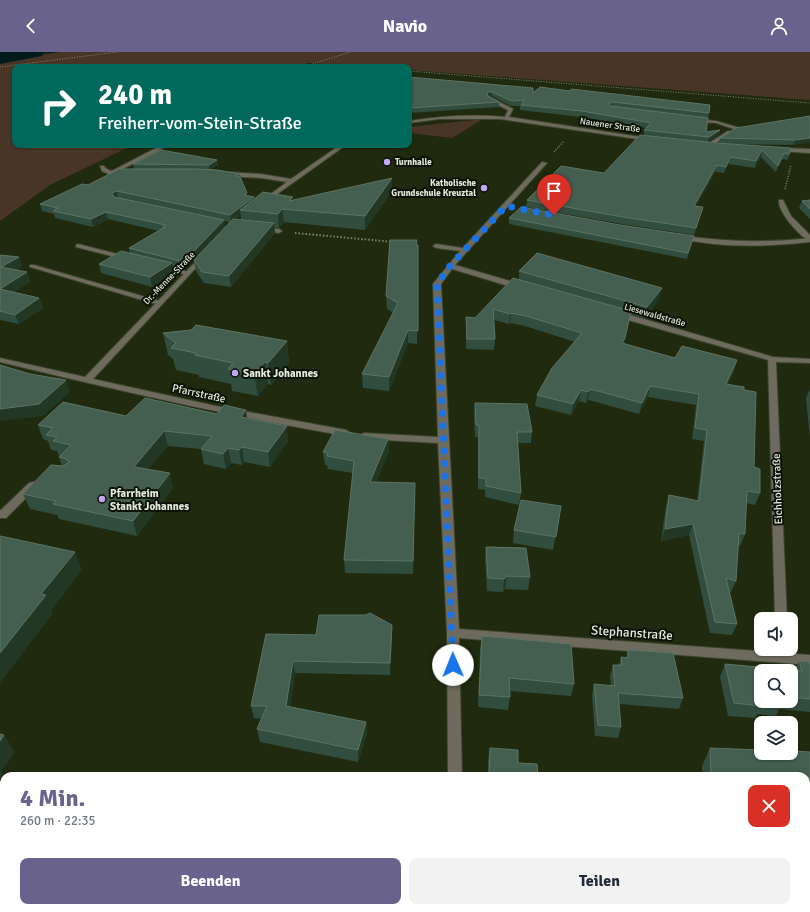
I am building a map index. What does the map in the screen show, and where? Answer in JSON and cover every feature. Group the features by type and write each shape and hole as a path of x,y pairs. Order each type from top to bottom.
{"street":[{"path":"490,98 511,110 507,117"},
{"name":"Nauener Straße","path":"412,122 466,116 507,117 576,129 656,140"},
{"path":"688,120 716,122 737,128"},
{"path":"708,146 737,128 744,127"},
{"path":"701,145 716,146"},
{"path":"112,173 160,148"},
{"path":"255,208 290,181 339,148"},
{"path":"772,150 810,152"},
{"path":"455,772 453,633 442,440 437,284 450,266 509,207 544,163"},
{"path":"102,167 104,170 112,173 134,172"},
{"path":"217,173 261,176 290,181"},
{"path":"781,201 782,206 796,226 810,239"},
{"path":"256,229 279,231"},
{"path":"672,236 703,242 738,244 781,244 810,239"},
{"path":"78,246 136,260"},
{"path":"436,246 465,250"},
{"name":"Dr.-Menne-Straße","path":"87,380 212,247"},
{"path":"32,266 159,302"},
{"path":"158,266 187,273"},
{"path":"450,266 527,288"},
{"name":"Liesewaldstraße","path":"611,312 772,359 810,361"},
{"name":"Eichholzstraße","path":"772,359 781,612"},
{"name":"Pfarrstraße","path":"0,360 296,426 357,435 442,440"},
{"path":"1,515 38,480"},
{"name":"Stephanstraße","path":"453,633 754,652"},
{"name":"Stephanstraße","path":"791,656 810,660"}],"path":[{"path":"24,64 118,52"},
{"path":"308,64 350,52"},
{"path":"0,67 12,65"},
{"path":"412,71 810,103"},
{"path":"544,163 576,129"},
{"path":"781,201 795,151"},
{"path":"279,231 397,242"}],"shaded area":[{"path":"810,52 810,100 412,70 412,64 12,64 12,148 127,148 50,185 0,221 0,53"},
{"path":"483,119 452,138 412,133 412,127"}],"building":[{"path":"412,77 533,88 533,93 540,87 570,91 571,89 710,105 709,113 613,102 609,104 611,106 708,118 706,132 720,130 709,137 644,130 651,123 582,111 521,105 525,100 512,101 492,92 487,92 488,96 499,102 412,108"},
{"path":"810,116 810,138 795,140 720,138 736,128"},
{"path":"640,135 716,143 791,148 789,154 784,153 778,166 762,150 756,161 730,157 726,167 717,165 694,206 703,207 696,228 527,200 561,166 604,173"},
{"path":"161,150 217,160 209,165 133,164"},
{"path":"119,169 197,169 217,170 240,174 236,176 240,177 247,193 244,195 254,197 230,215 117,191 112,193 114,197 224,220 190,255 180,261 129,248 166,225 106,212 91,219 53,211 58,208 40,204 82,184 88,185"},
{"path":"392,178 365,216 282,209 278,214 240,210 263,192 293,197 289,201"},
{"path":"810,200 810,209 802,201"},
{"path":"521,207 620,225 694,236 688,253 509,218"},
{"path":"233,219 274,223 229,276 202,272 194,260"},
{"path":"390,240 417,240 418,331 408,330 389,377 362,374 398,303 386,296"},
{"path":"121,251 172,263 150,277 99,264"},
{"path":"537,253 662,288 647,307 519,271"},
{"path":"0,255 19,257 1,267 27,272 0,289"},
{"path":"513,278 631,311 625,338 622,343 675,358 682,346 737,360 726,384 744,387 744,390 756,392 754,467 760,469 760,493 747,491 745,534 739,533 736,581 726,578 737,624 715,622 693,524 665,529 669,495 699,501 707,430 695,428 699,394 650,386 642,403 590,389 588,392 581,390 573,404 537,395 552,368 582,333 526,316 510,314 493,309 495,339 467,339 466,317 475,318"},
{"path":"0,289 39,298 15,315 0,311"},
{"path":"196,325 287,341 268,363 265,362 254,374 228,369 233,363 171,348 176,343 163,333 191,330"},
{"path":"0,365 30,374 66,380 39,404 0,409"},
{"path":"145,398 217,414 224,405 246,410 241,417 287,426 268,452 242,447 239,450 228,448 223,454 201,449 212,436 164,431 134,467 170,473 133,521 53,504 56,501 23,494 51,465 63,466 70,462 59,457 71,445 53,441 57,437 46,435 53,428 38,425 63,402 126,416"},
{"path":"475,403 527,404 532,432 517,432 521,493 486,486 486,478 479,478 479,425 476,425"},
{"path":"335,430 388,439 370,482 415,483 413,561 344,560 354,461 327,456 328,453 323,452"},
{"path":"521,500 561,506 556,537 514,530"},
{"path":"0,536 75,552 41,594 46,595 0,653"},
{"path":"486,547 526,548 530,577 507,576 504,579 488,578"},
{"path":"370,613 392,625 390,663 293,661 286,706 366,722 358,750 257,729 267,706 251,706 266,634 316,635 319,615 366,615"},
{"path":"482,636 571,644 574,684 509,678 510,697 479,695"},
{"path":"628,650 673,653 683,698 618,693 621,727 598,725 594,684 615,686 613,665 622,665 621,657 628,658"},
{"path":"799,661 810,662 810,699 798,698 798,671 802,671"},
{"path":"725,664 754,667 754,705 734,703"},
{"path":"0,734 4,735 0,741"},
{"path":"490,748 518,750 518,763 537,764 538,772 489,772"},
{"path":"710,748 754,750 754,760 798,760 798,751 810,752 810,772 711,772"}],"waterway":[{"path":"0,58 35,52"},
{"path":"17,56 59,52"}],"place":[{"name":"Turnhalle","path":"387,162"},
{"name":"Katholische Grundschule Kreuztal","path":"484,188"},
{"name":"Sankt Johannes","path":"235,373"},
{"name":"Pfarrheim Stankt Johannes","path":"102,499"}],"route":[{"path":"453,665 453,633 442,440 437,284 450,266 506,206 554,215"}]}
